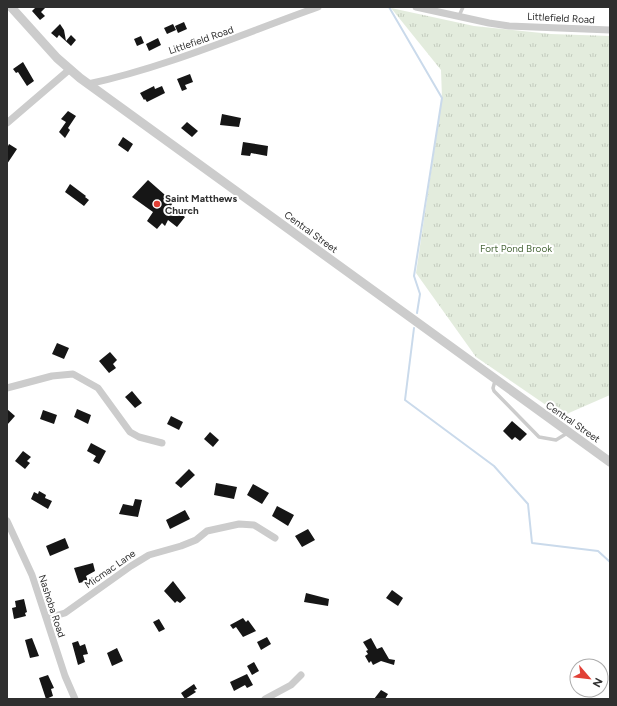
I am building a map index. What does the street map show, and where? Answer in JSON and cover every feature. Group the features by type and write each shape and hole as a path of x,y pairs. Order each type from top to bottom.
{"street":[{"name":"Central Street","path":"11,7 58,58 88,84 610,462"},
{"name":"Littlefield Road","path":"88,84 143,70 239,37 318,7"},
{"name":"Littlefield Road","path":"416,7 509,26 610,30"},
{"path":"7,123 70,69"},
{"path":"7,388 52,376 73,374 98,388 130,432 140,437 162,442"},
{"name":"Nashoba Road","path":"7,521 32,576 74,699"},
{"name":"Micmac Lane","path":"47,618 65,613 130,566 149,555 196,540 207,531 239,524 254,525 275,538"},
{"path":"265,699 290,685 301,675"}],"lane":[{"path":"458,16 462,7"},
{"path":"496,380 494,384 494,391 539,437 556,440 569,432"}],"green space":[{"name":"Fort Pond Brook","path":"391,8 474,26 551,34 610,36 610,395 562,416 476,357 416,273 442,98 441,70"}],"building":[{"path":"36,7 46,7 41,12 45,16 40,20 32,11"},
{"path":"184,22 187,29 178,33 175,26"},
{"path":"60,24 64,30 66,41 71,35 76,40 71,46 59,35 57,38 51,33"},
{"path":"173,24 176,30 167,34 164,28"},
{"path":"141,36 144,43 137,46 134,39"},
{"path":"158,38 161,45 149,51 146,44"},
{"path":"23,62 34,81 27,86 18,72 16,73 13,69"},
{"path":"190,74 193,82 185,85 187,89 182,91 177,79"},
{"path":"154,86 155,89 162,86 165,93 147,102 140,93"},
{"path":"68,111 76,116 68,128 70,130 65,138 59,132 66,122 61,119"},
{"path":"222,114 241,118 239,127 220,125"},
{"path":"187,122 198,131 192,137 181,128"},
{"path":"123,137 133,144 128,152 118,145"},
{"path":"243,142 268,146 267,156 251,153 250,156 241,155"},
{"path":"9,144 17,149 7,164 7,148"},
{"name":"Saint Matthews Church","path":"148,180 173,202 171,206 185,217 177,227 168,220 165,226 162,223 157,229 147,221 153,212 132,197"},
{"path":"70,184 89,200 84,206 65,192"},
{"path":"57,343 69,348 64,359 52,354"},
{"path":"110,352 117,360 113,364 116,368 109,373 99,361"},
{"path":"132,391 142,403 135,408 125,397"},
{"path":"7,409 15,416 7,425"},
{"path":"77,409 91,415 88,424 74,417"},
{"path":"43,410 57,415 54,424 40,419"},
{"path":"171,416 183,422 179,430 167,424"},
{"path":"512,421 527,434 520,441 515,437 512,440 503,431"},
{"path":"210,432 219,440 213,447 204,439"},
{"path":"91,443 106,451 99,464 93,461 96,456 87,451"},
{"path":"23,451 31,457 27,461 30,463 25,469 15,461"},
{"path":"189,469 195,475 181,488 175,483"},
{"path":"216,483 237,487 234,499 214,495"},
{"path":"253,484 269,493 262,504 247,495"},
{"path":"39,491 46,495 45,498 52,501 48,509 31,499 34,492 38,494"},
{"path":"135,499 142,500 138,517 119,514 123,504 133,506"},
{"path":"277,506 294,515 288,526 272,516"},
{"path":"185,510 190,519 170,529 166,520"},
{"path":"308,529 315,540 302,547 295,536"},
{"path":"65,538 69,548 50,556 46,546"},
{"path":"93,563 95,571 86,576 88,581 79,583 74,568"},
{"path":"173,581 186,598 180,603 177,601 175,603 164,591"},
{"path":"392,590 403,598 398,606 386,598"},
{"path":"306,593 329,599 328,606 304,602"},
{"path":"24,599 27,612 25,613 26,616 14,619 12,608 16,607 15,601"},
{"path":"243,618 246,622 248,620 256,631 243,637 236,627 233,629 230,625"},
{"path":"159,619 165,629 159,632 153,622"},
{"path":"267,637 271,644 261,650 257,642"},
{"path":"32,638 39,656 30,658 25,640"},
{"path":"371,638 377,649 382,647 389,659 395,660 394,665 381,661 373,665 371,661 369,663 365,656 368,654 366,651 368,650 363,642"},
{"path":"78,641 80,646 85,644 88,654 83,655 85,662 78,665 72,643"},
{"path":"117,648 123,661 112,666 107,653"},
{"path":"254,662 259,671 252,675 247,666"},
{"path":"247,674 253,685 247,688 245,685 234,691 230,682"},
{"path":"48,675 54,688 51,689 53,696 46,699 39,678"},
{"path":"194,684 197,689 194,690 196,692 185,699 181,693"},
{"path":"381,690 388,694 385,699 374,699"}],"waterway":[{"name":"Fort Pond Brook","path":"389,7 442,98 414,276 420,294 417,313"},
{"name":"Fort Pond Brook","path":"414,328 405,400 494,466 528,504 532,543 598,551 610,562"}],"place":[{"name":"Saint Matthews Church","path":"157,204"}]}
